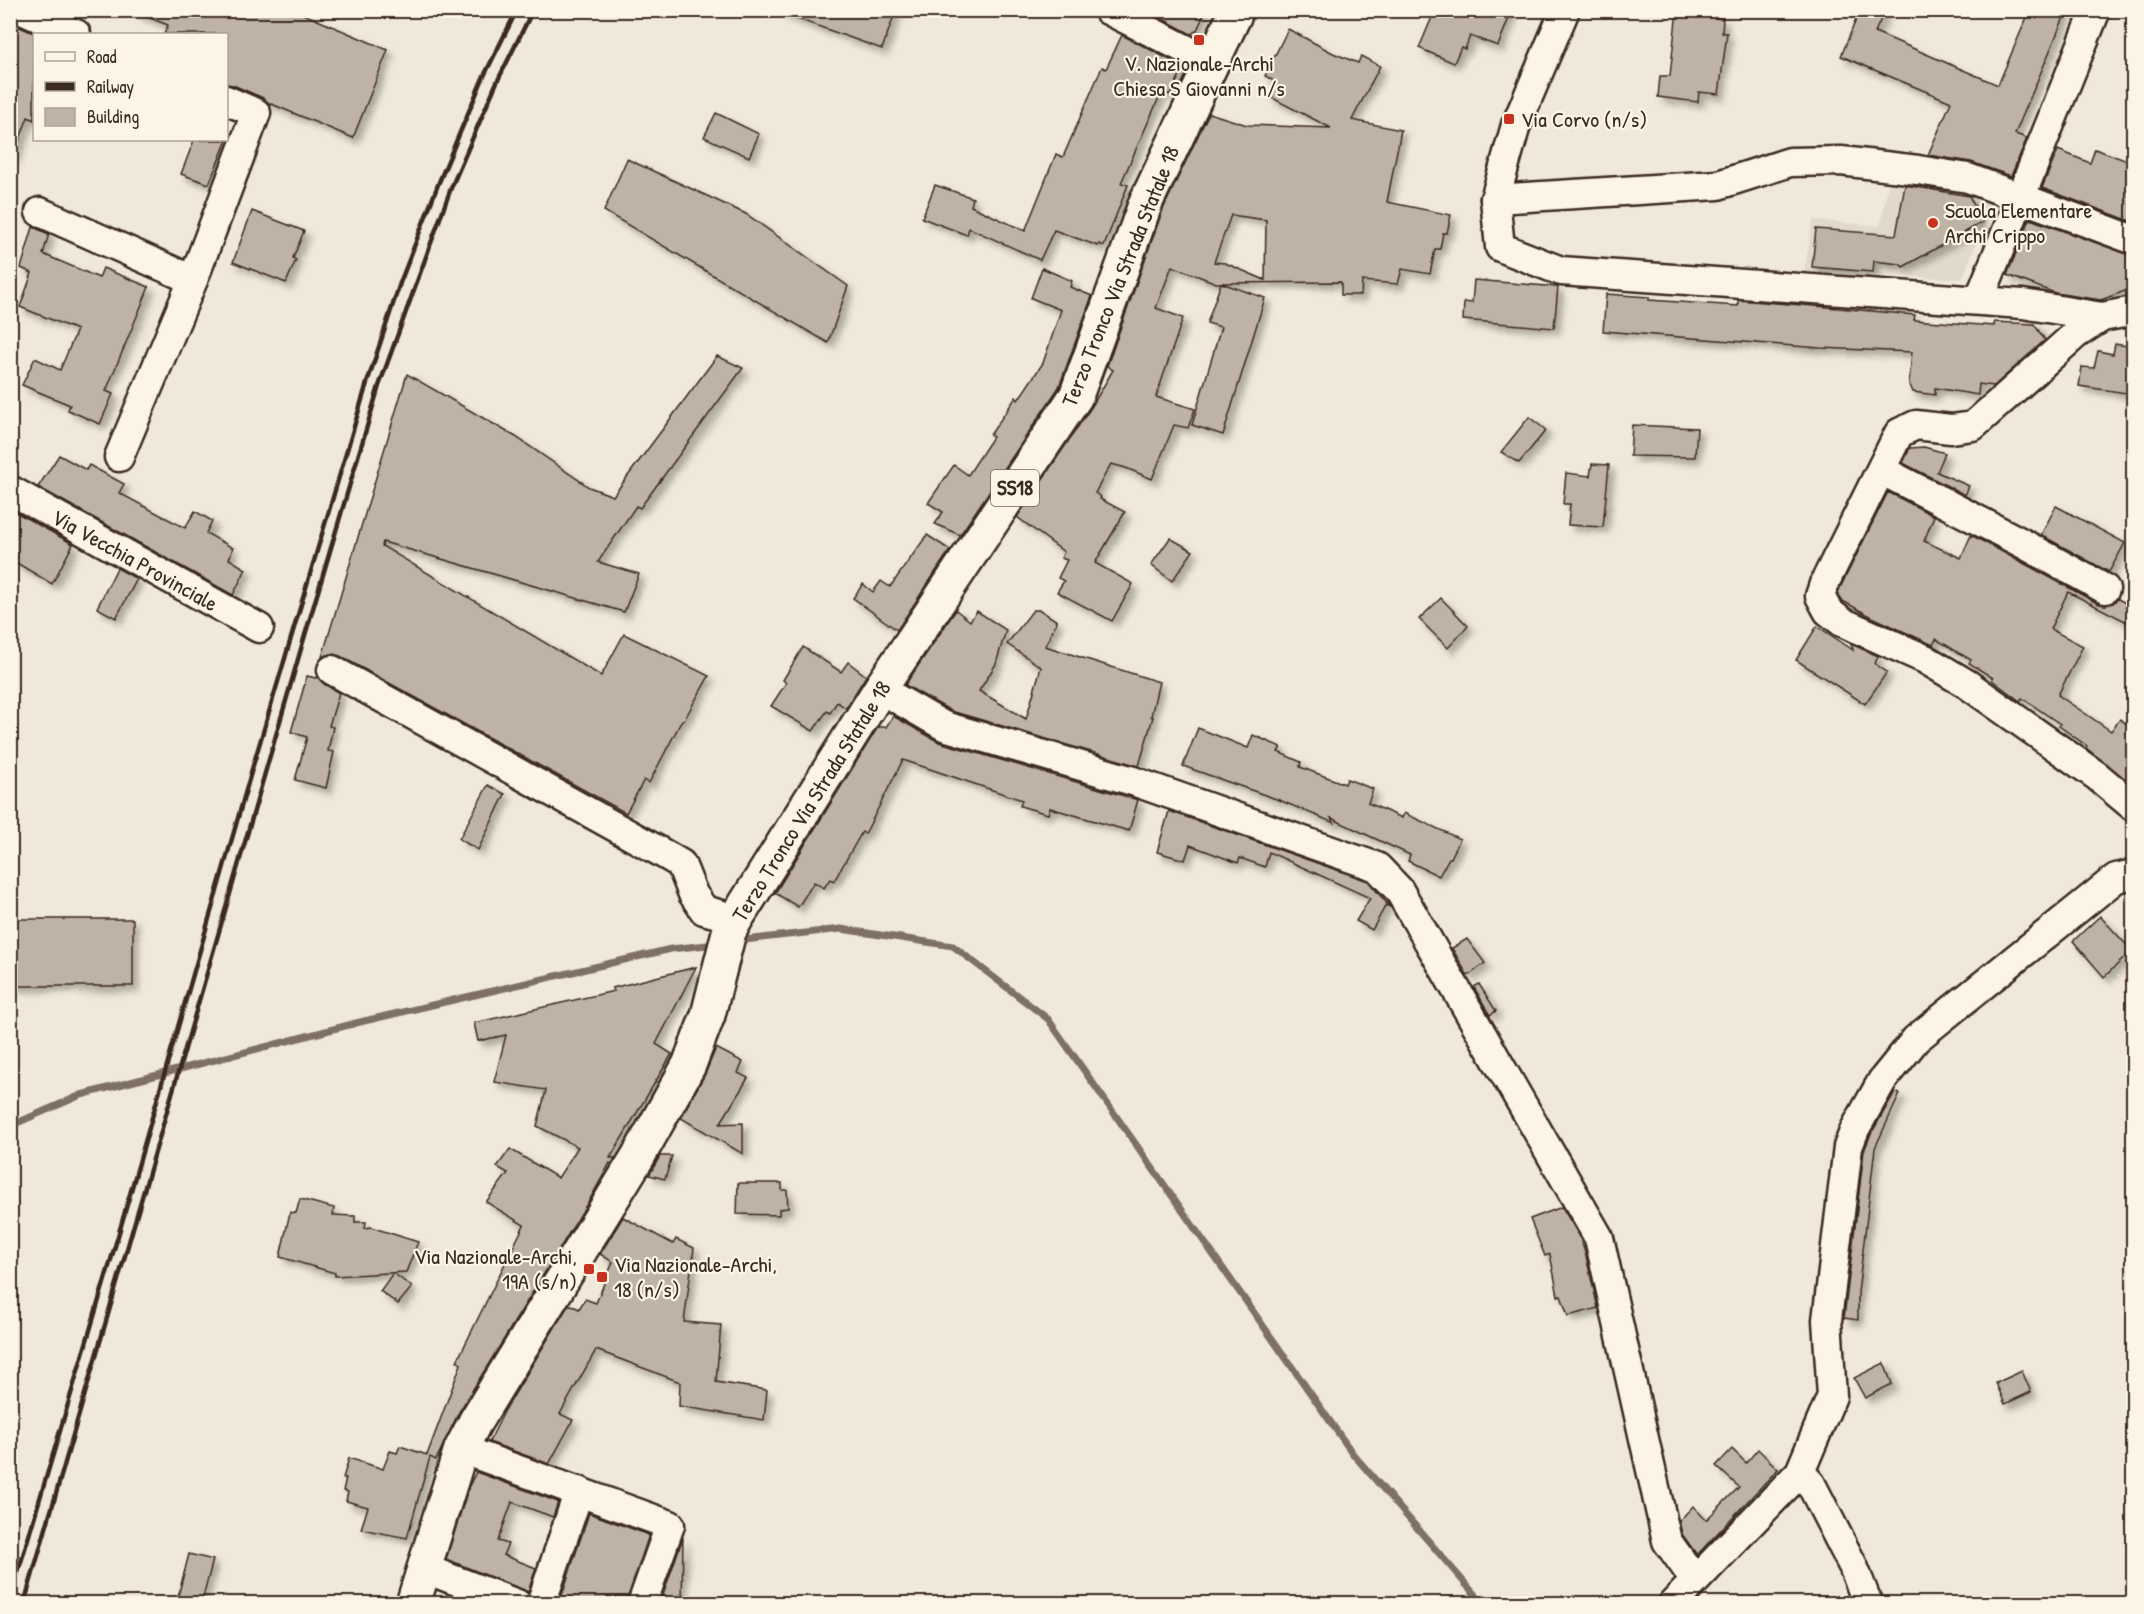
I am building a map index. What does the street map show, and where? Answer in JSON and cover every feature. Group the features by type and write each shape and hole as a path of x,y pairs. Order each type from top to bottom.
{"main road":[{"name":"Terzo Tronco Via Strada Statale 18","path":"413,1604 461,1449 639,1155 689,1065 708,1015 732,925 880,689 1076,396 1146,202 1237,10"}],"street":[{"path":"22,10 74,33"},
{"path":"1108,10 1211,62"},
{"path":"1565,10 1516,125 1495,199 1500,247 1561,271 2023,304 2075,323 2133,311"},
{"path":"1979,300 2096,10"},
{"path":"119,457 193,280 256,113 228,101"},
{"path":"1495,199 1718,185 1790,162 1841,161 1968,178 2133,240"},
{"path":"40,212 193,280"},
{"path":"2075,323 1973,426 1951,429 1916,425 1899,433 1820,596 1828,612 1842,622 1925,659 1967,684 2097,776 2133,807"},
{"path":"1881,470 2105,589"},
{"name":"Via Vecchia Provinciale","path":"10,490 259,628"},
{"path":"332,670 681,864 693,894 704,910 732,925"},
{"path":"880,689 944,726 1133,781 1377,867 1399,890 1599,1238 1667,1541 1695,1580"},
{"path":"1673,1604 1800,1472 1832,1396 1827,1320 1848,1147 1855,1129 1882,1082 1916,1039 2116,878 2133,873"},
{"path":"461,1449 670,1525 642,1604"},
{"path":"1800,1472 1811,1484 1853,1566 1868,1604"},
{"path":"541,1604 579,1491"},
{"path":"423,1569 517,1604"}],"shaded area":[{"name":"Scuola Elementare Archi Crippo","path":"1891,172 1995,196 1962,279 1804,272 1813,220 1880,226"}],"building":[{"path":"135,10 294,10 388,50 353,138 228,84 228,33 164,33 168,25 134,12"},
{"path":"781,10 896,10 882,49 781,13"},
{"path":"1146,10 1206,10 1197,30 1191,34"},
{"path":"1435,10 1512,10 1498,46 1470,36 1465,49 1461,47 1454,63 1419,48"},
{"path":"1677,10 1698,10 1698,15 1723,19 1722,33 1727,33 1719,94 1699,92 1698,102 1658,97 1660,76 1670,76"},
{"path":"1860,10 1885,10 1875,32 1998,85 2030,10 2067,10 2015,134 2027,138 2011,176 1971,162 1928,155 1951,102 1841,56"},
{"path":"15,25 34,33 33,120 28,117 12,160 10,159 10,35"},
{"path":"1288,29 1333,53 1358,63 1361,56 1380,66 1352,120 1401,130 1387,202 1451,215 1447,233 1443,233 1440,249 1435,249 1430,274 1402,269 1398,284 1362,281 1361,295 1341,295 1341,282 1216,283 1172,266 1156,308 1183,318 1156,397 1195,409 1188,428 1174,425 1152,479 1111,464 1095,493 1101,497 1100,499 1125,512 1095,563 1133,584 1112,621 1057,592 1064,581 1058,578 1067,560 1061,558 1064,552 1017,517 1092,406 1113,370 1107,366 1163,209 1209,113 1247,125 1331,128 1270,97 1276,82 1265,76","holes":["1231,215 1266,220 1265,280 1225,263 1214,262"]},
{"path":"1122,35 1184,67 1170,95 1162,91 1121,183 1128,185 1104,246 1099,244 1098,246 1054,230 1040,260 969,228 967,235 922,218 935,185 973,198 971,206 1025,231 1056,154 1063,157 1102,67 1106,69"},
{"path":"716,113 759,134 749,157 704,137"},
{"path":"194,141 227,141 209,184 181,174"},
{"path":"2095,149 2133,163 2133,222 2042,188 2058,150 2090,163"},
{"path":"627,159 746,214 848,286 828,343 604,211"},
{"path":"1905,185 1969,196 1983,222 1903,267 1900,264 1874,261 1873,272 1812,267 1816,229 1896,235"},
{"path":"252,211 304,231 293,258 296,260 286,283 233,262"},
{"path":"2030,219 2133,256 2133,288 2101,300 2055,293 2007,275"},
{"path":"33,227 49,234 43,254 99,278 103,268 149,287 106,391 113,394 100,424 68,410 70,405 22,385 35,358 60,370 77,330 20,307 32,273 21,268"},
{"path":"1042,268 1072,281 1070,287 1092,296 1059,387 960,535 935,524 943,512 928,503 954,465 968,475 993,437 990,435 1016,397 1018,400 1043,363 1061,310 1031,298"},
{"path":"1474,280 1558,287 1554,328 1463,320 1464,302 1472,303"},
{"path":"1221,283 1265,298 1223,435 1192,425 1221,327 1207,323"},
{"path":"1606,294 1649,297 1649,300 1738,306 1738,300 1827,307 1915,315 1914,320 1994,326 1994,322 2034,324 2045,340 1994,386 1979,384 1978,395 1935,388 1935,395 1913,392 1909,383 1912,352 1820,348 1603,331"},
{"path":"2115,344 2133,347 2133,394 2079,386 2082,367 2094,368 2098,351 2113,354"},
{"path":"717,356 743,368 640,508 636,506 598,562 639,574 624,612 383,542 382,546 601,676 624,634 709,676 682,720 649,783 644,780 626,813 340,656 331,654 322,657 407,374 516,437 589,487 613,496"},
{"path":"1529,417 1546,430 1519,463 1501,452"},
{"path":"1632,425 1697,428 1695,457 1630,456"},
{"path":"1924,447 1945,453 1937,472 1969,486 1965,495 1903,463 1910,448"},
{"path":"59,455 86,470 89,465 124,484 119,493 185,528 195,511 212,521 206,533 233,548 229,559 246,569 233,595 38,487"},
{"path":"1592,464 1609,465 1603,527 1568,525 1570,504 1563,504 1566,473 1590,476"},
{"path":"1888,492 1934,516 1924,541 1961,558 1971,535 2097,603 2106,605 2118,599 2133,607 2127,622 2068,592 2050,629 2083,646 2058,695 2111,731 2120,719 2133,729 2133,785 2086,748 2087,746 2059,726 2060,724 2022,698 2020,701 1992,680 1993,678 1969,663 1971,660 1936,639 1933,645 1841,600 1839,590"},
{"path":"2056,506 2125,543 2109,572 2041,535"},
{"path":"10,509 73,544 52,584 10,559"},
{"path":"927,535 950,550 897,630 853,598 863,584 873,592 881,581 890,587"},
{"path":"1170,538 1193,551 1172,581 1151,565"},
{"path":"117,568 137,579 116,618 97,608"},
{"path":"1441,598 1468,626 1448,648 1419,619"},
{"path":"956,610 970,621 977,611 1006,630 996,664 979,691 1026,719 1041,667 1007,644 1033,610 1040,610 1057,621 1045,646 1159,682 1151,716 1153,717 1139,766 951,711 905,685"},
{"path":"1817,626 1853,650 1851,644 1878,656 1875,664 1887,672 1865,704 1796,660"},
{"path":"803,647 841,672 848,662 866,676 846,708 837,702 830,713 827,711 813,731 771,706 786,683 783,680"},
{"path":"317,675 324,684 339,693 329,726 333,727 328,751 334,752 326,788 295,780 307,737 291,732 307,676 316,678"},
{"path":"893,716 939,742 1138,800 1129,831 1050,808 1048,814 1020,806 1022,800 903,760 865,834 862,832 834,881 830,879 824,888 814,882 798,907 775,893 878,727 886,727"},
{"path":"1198,728 1248,748 1253,735 1281,747 1278,752 1301,762 1300,767 1345,784 1347,779 1373,789 1368,803 1402,818 1404,813 1460,839 1439,876 1408,861 1410,855 1331,818 1334,823 1279,800 1183,766"},
{"path":"488,785 505,794 478,850 459,839"},
{"path":"1169,811 1368,881 1390,907 1386,905 1372,930 1356,921 1370,898 1269,852 1265,867 1240,858 1238,863 1190,845 1185,860 1157,852"},
{"path":"2100,916 2132,951 2104,977 2073,941"},
{"path":"10,919 133,919 133,986 10,986"},
{"path":"1467,939 1485,963 1468,976 1452,948"},
{"path":"696,967 656,1044 672,1054 610,1158 615,1158 612,1164 610,1163 459,1412 436,1460 430,1457 407,1538 361,1529 368,1507 346,1501 348,1492 343,1491 346,1478 343,1478 349,1458 383,1469 390,1451 397,1453 400,1446 427,1455 461,1364 457,1361 524,1225 486,1202 508,1173 497,1167 510,1149 558,1178 578,1147 537,1126 546,1090 494,1082 506,1035 478,1041 474,1023 614,991 612,988"},
{"path":"1479,984 1496,1011 1490,1015 1474,987"},
{"path":"716,1048 743,1062 738,1073 748,1078 720,1124 743,1123 743,1154 681,1118"},
{"path":"1895,1092 1900,1094 1875,1148 1858,1293 1858,1320 1844,1318 1864,1151"},
{"path":"660,1156 672,1156 665,1179 649,1175"},
{"path":"738,1183 782,1183 782,1190 787,1190 788,1208 779,1209 779,1215 737,1214"},
{"path":"300,1199 334,1208 333,1215 355,1216 355,1222 366,1222 365,1228 371,1227 418,1242 406,1272 335,1276 335,1273 280,1257 290,1212 296,1213"},
{"path":"1562,1207 1580,1237 1598,1308 1568,1316 1561,1296 1558,1296 1550,1254 1545,1256 1530,1219"},
{"path":"623,1217 673,1244 676,1239 694,1248 684,1322 721,1325 716,1382 767,1390 764,1420 679,1406 680,1382 596,1350 560,1414 573,1420 549,1464 489,1442 505,1410 569,1304 579,1309 585,1299 596,1303 613,1262 600,1254"},
{"path":"393,1273 412,1287 398,1304 380,1291"},
{"path":"1884,1363 1892,1384 1865,1398 1854,1378"},
{"path":"2022,1371 2031,1392 2005,1404 1996,1383"},
{"path":"1732,1449 1746,1463 1758,1449 1778,1469 1697,1555 1682,1534 1679,1521 1693,1506 1706,1520 1739,1487 1716,1466"},
{"path":"476,1472 558,1502 553,1517 512,1502 498,1541 508,1544 503,1555 536,1568 528,1592 446,1559 469,1486"},
{"path":"589,1513 649,1535 626,1604 559,1604"},
{"path":"683,1537 682,1604 660,1604"},
{"path":"189,1554 213,1560 201,1604 176,1604"}],"waterway":[{"path":"736,941 841,929 953,946 1048,1019 1353,1454 1483,1604"},
{"path":"10,1126 81,1095 360,1022 671,949 716,944"}],"railway":[{"path":"10,1599 367,383 400,283 439,182 483,78 517,10"},
{"path":"24,1604 379,386 451,188 496,84 533,10"}],"place":[{"name":"V. Nazionale-Archi Chiesa S Giovanni n/s","path":"1199,40"},
{"name":"Via Corvo (n/s)","path":"1509,119"},
{"name":"Scuola Elementare Archi Crippo","path":"1933,223"},
{"name":"Via Nazionale-Archi, 19A (s/n)","path":"589,1269"},
{"name":"Via Nazionale-Archi, 18 (n/s)","path":"602,1277"}]}
